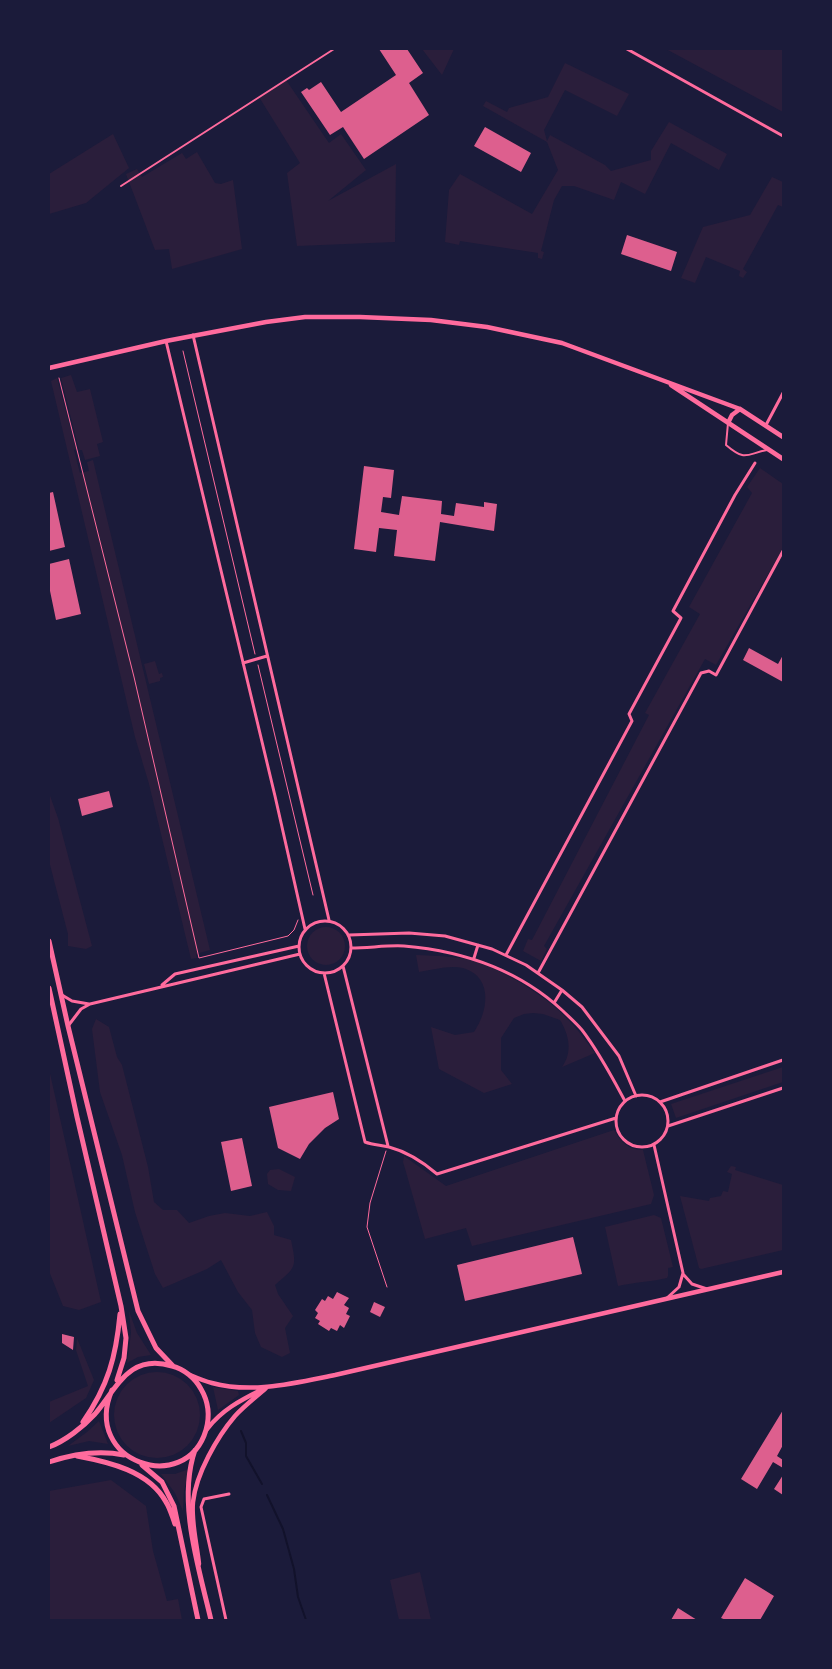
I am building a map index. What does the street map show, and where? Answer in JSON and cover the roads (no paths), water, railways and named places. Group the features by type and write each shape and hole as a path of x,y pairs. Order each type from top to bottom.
{"main road":[{"path":"49,368 193,335 266,322 305,318 360,317 431,320 487,327 549,339 581,349 740,409 783,437"},
{"path":"664,380 783,459"},
{"path":"728,423 732,415 740,409"},
{"path":"49,941 60,994 138,1311 156,1348 173,1366"},
{"path":"49,988 74,1109 121,1306 126,1338 124,1358 112,1390 94,1414 57,1444 49,1447"},
{"path":"116,1383 130,1371 155,1363 173,1366 212,1383 266,1388 335,1375 783,1272"},
{"path":"78,1428 93,1407 104,1386 113,1361 121,1306"},
{"path":"189,1374 204,1396 208,1414 205,1431"},
{"path":"140,1464 158,1466 175,1463 196,1447 205,1431 217,1416 241,1400 266,1388"},
{"path":"201,1573 193,1503 196,1485 206,1462 222,1434 236,1415 266,1388"},
{"path":"112,1390 106,1407 106,1425 113,1442 124,1455 140,1464 162,1482 174,1506 198,1620"},
{"path":"196,1447 189,1476 190,1519 211,1620"},
{"path":"49,1462 100,1452 124,1455"},
{"path":"77,1456 116,1465 136,1474 152,1485 165,1500 180,1536"}],"street":[{"path":"627,49 783,136"},
{"path":"193,335 329,920"},
{"path":"166,341 305,929"},
{"path":"766,425 783,394"},
{"path":"506,955 632,721 629,714 681,618 673,611 736,495 756,463"},
{"path":"538,973 701,673 709,672 716,675 783,551"},
{"path":"243,662 267,656"},
{"path":"329,920 340,925 348,935 351,948 347,961 343,966 335,971 324,973 310,968 304,962 299,946 300,937 305,929 320,921 329,920"},
{"path":"348,935 409,933 445,936 506,955 538,973 582,1007 619,1056 636,1096"},
{"path":"474,958 478,945"},
{"path":"161,986 175,974 299,946"},
{"path":"351,948 403,946 438,951 474,958 519,978 554,1003 580,1028 593,1045 625,1101"},
{"path":"68,1026 78,1012 90,1004 300,954"},
{"path":"343,966 388,1146"},
{"path":"192,970 193,978"},
{"path":"324,973 365,1142 388,1146 415,1157 437,1174 616,1118"},
{"path":"554,1003 562,990"},
{"path":"60,994 72,1000 90,1004"},
{"path":"660,1102 783,1060"},
{"path":"668,1126 783,1088"},
{"path":"645,1095 653,1097 660,1102 667,1113 668,1126 665,1134 654,1145 638,1148 630,1145 619,1134 616,1126 616,1118 621,1106 625,1101 636,1096 645,1095"},
{"path":"654,1145 683,1273 692,1284 708,1289"},
{"path":"667,1298 679,1286 683,1273"},
{"path":"226,1620 201,1508 204,1499 229,1494"}],"lane":[{"path":"121,186 334,49"},
{"path":"728,423 726,445 740,456 749,456 770,450"}],"waterway":[{"path":"241,1431 246,1443 246,1456 262,1484"},
{"path":"267,1495 283,1529 294,1569 298,1597 306,1620"}]}
